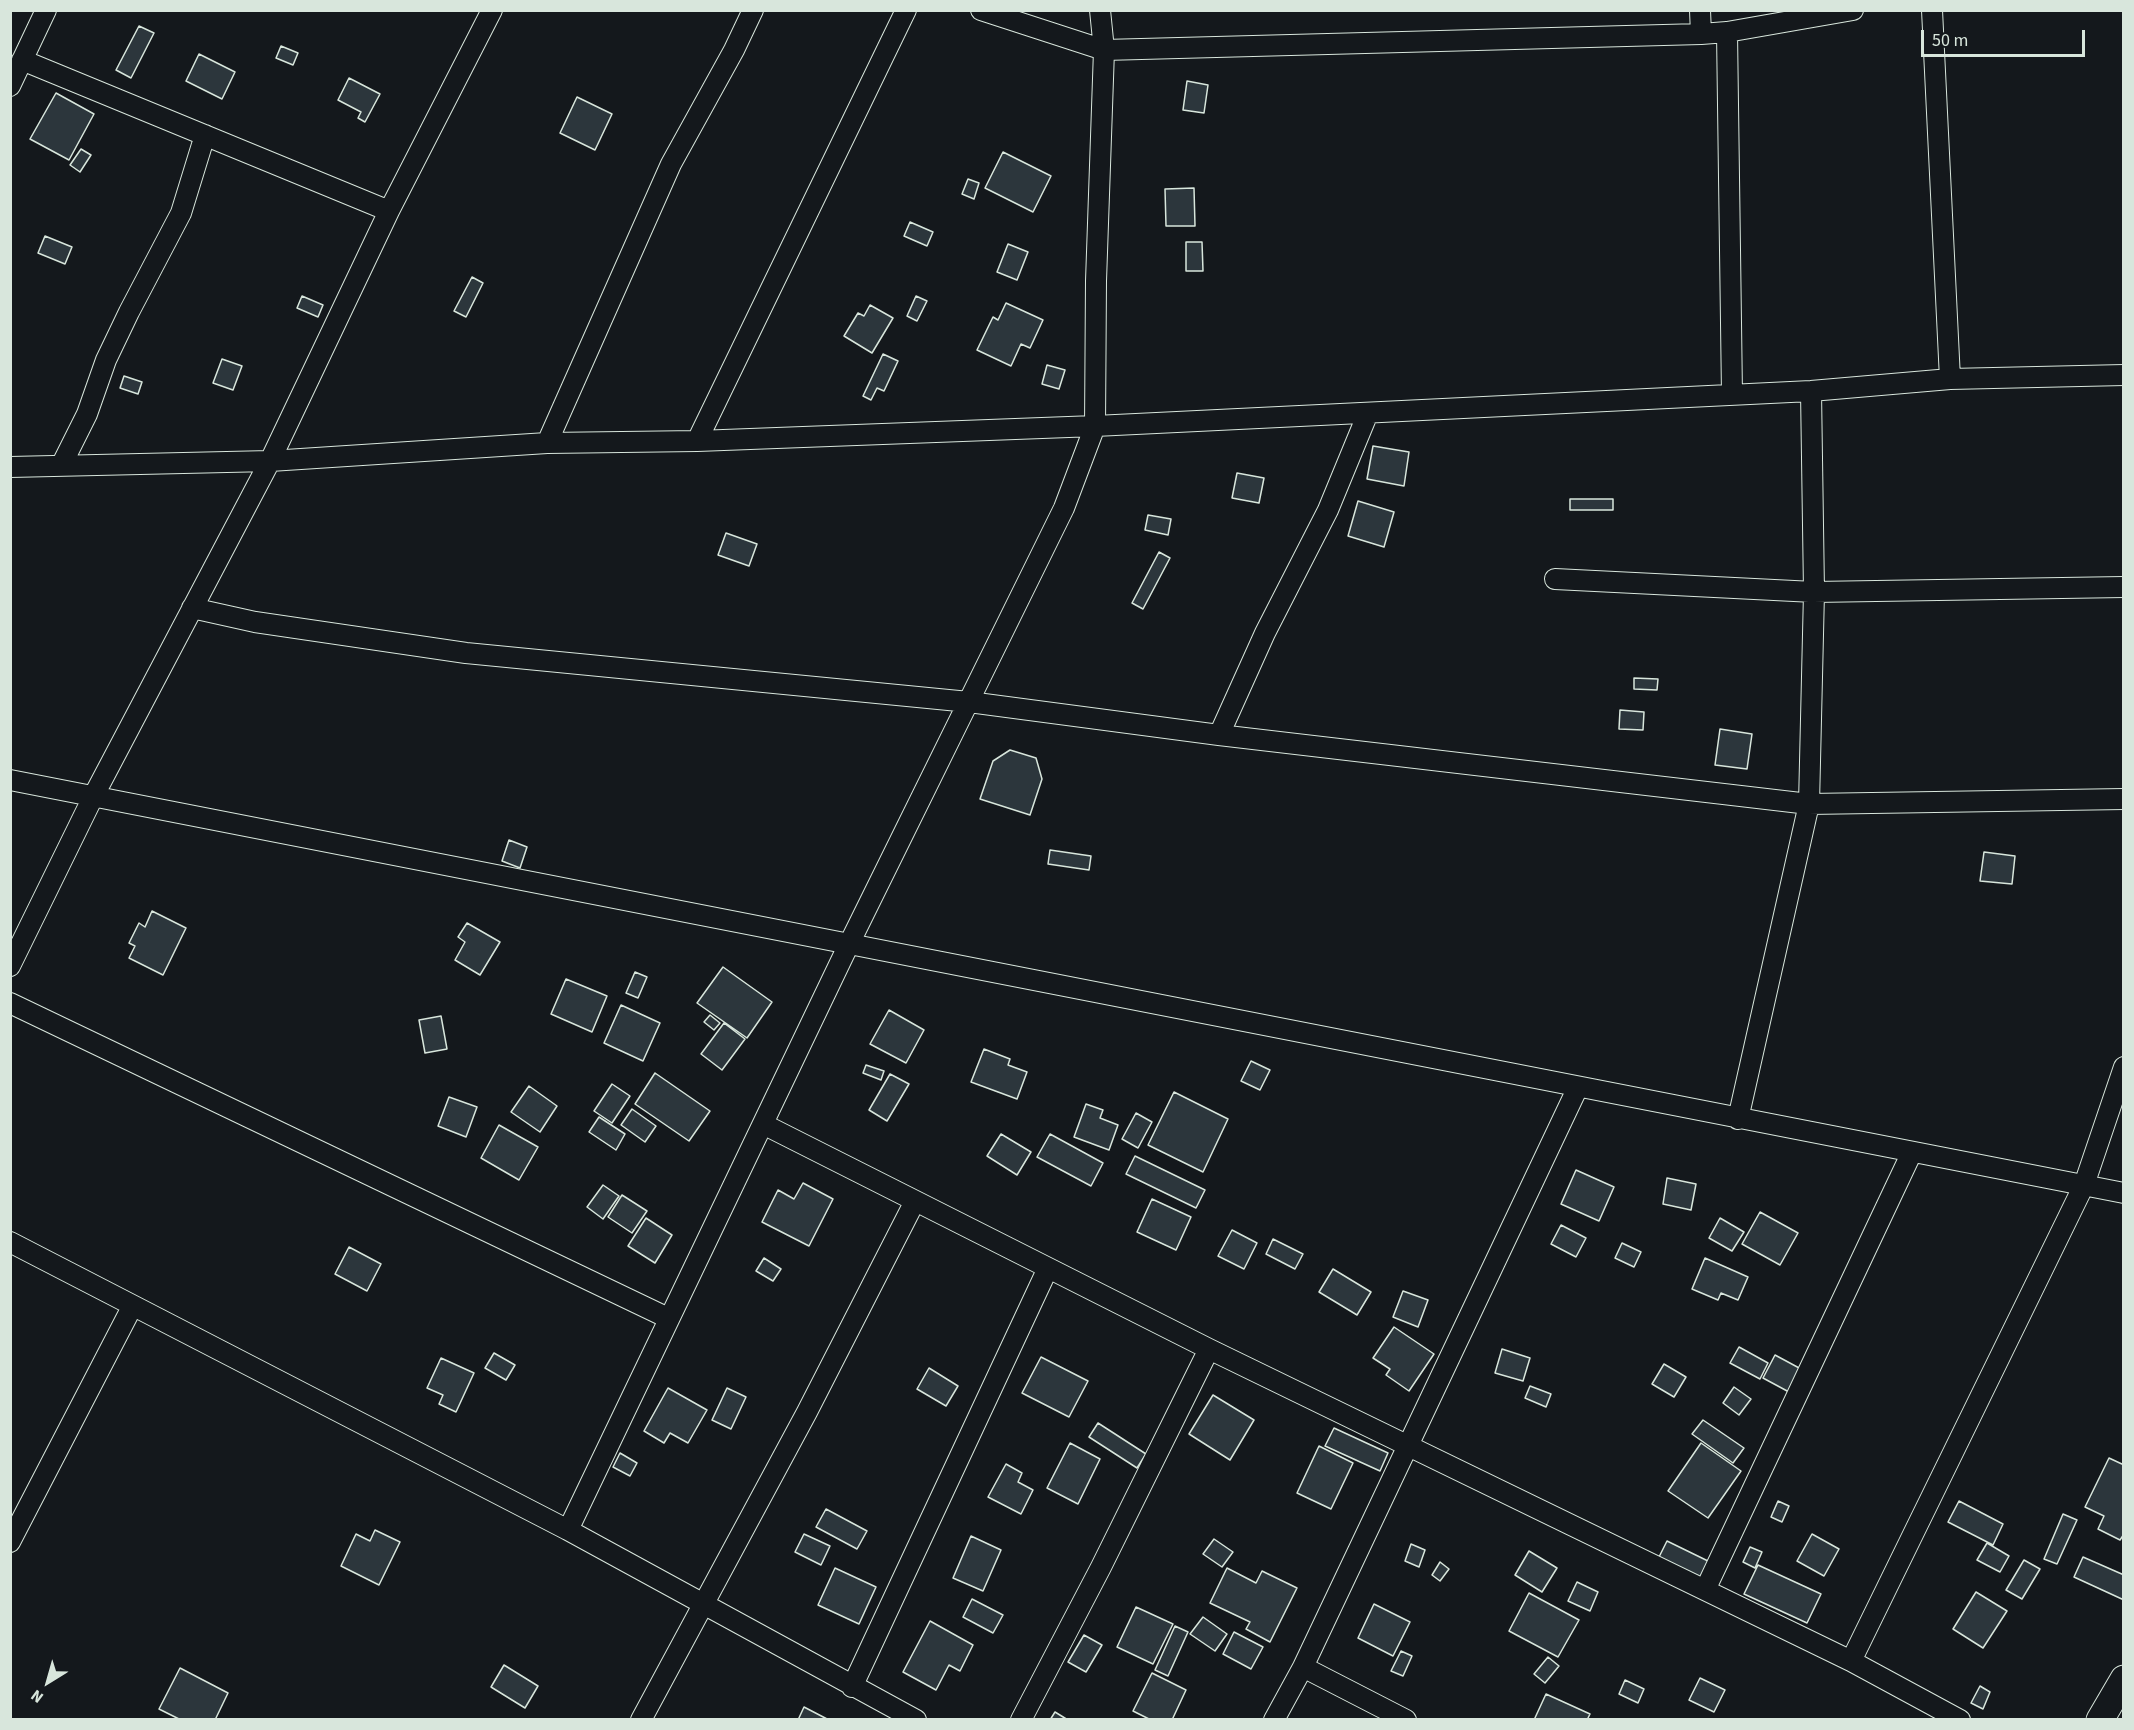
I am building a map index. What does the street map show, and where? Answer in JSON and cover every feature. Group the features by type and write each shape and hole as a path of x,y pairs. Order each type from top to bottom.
{"street":[{"path":"10,86 46,10"},
{"path":"10,966 93,796 270,461 389,211 492,10"},
{"path":"547,443 671,164 734,50 753,10"},
{"path":"697,441 906,10"},
{"path":"981,10 1104,50 1701,34 1727,32 1853,10"},
{"path":"568,1530 849,944 1064,508 1095,426 1096,280 1104,50 1100,10"},
{"path":"1700,10 1701,34"},
{"path":"1932,10 1950,379"},
{"path":"1727,32 1732,395"},
{"path":"22,60 389,211"},
{"path":"61,466 87,414 120,331 181,213 204,135"},
{"path":"10,467 270,461 547,443 697,441 1095,426 1811,391 1950,379 2124,375"},
{"path":"1738,1119 1809,804 1814,592 1811,391"},
{"path":"1218,735 1265,633 1328,510 1368,413"},
{"path":"1555,579 1814,592 2124,587"},
{"path":"192,608 255,622 466,653 969,702 1218,735 1809,804 2124,800"},
{"path":"10,780 2124,1193"},
{"path":"10,1003 668,1318"},
{"path":"1851,1661 2084,1185 2124,1067"},
{"path":"1274,1719 1304,1667 1578,1088"},
{"path":"764,1124 1209,1349 1851,1661 1960,1719"},
{"path":"1705,1590 1912,1152"},
{"path":"641,1719 807,1412 915,1201"},
{"path":"10,1242 132,1307 568,1530 852,1687 916,1719"},
{"path":"852,1687 1048,1268"},
{"path":"10,1542 132,1307"},
{"path":"1021,1719 1101,1567 1209,1349"},
{"path":"1304,1667 1406,1719"},
{"path":"2100,1719 2124,1678"}],"building":[{"path":"139,26 154,33 131,78 116,70"},
{"path":"281,46 298,53 293,65 276,58"},
{"path":"199,54 235,72 222,99 186,81"},
{"path":"349,78 380,94 365,122 358,118 361,112 338,100"},
{"path":"1187,81 1208,85 1204,113 1183,110"},
{"path":"56,93 94,114 69,160 30,139"},
{"path":"577,97 612,114 595,150 560,133"},
{"path":"81,149 91,155 80,172 70,165"},
{"path":"1003,152 1051,176 1033,212 985,188"},
{"path":"968,179 979,183 974,199 962,194"},
{"path":"1194,188 1195,226 1166,226 1165,189"},
{"path":"910,222 933,232 927,246 904,236"},
{"path":"45,236 72,247 65,264 38,253"},
{"path":"1186,242 1202,242 1203,271 1186,271"},
{"path":"1008,244 1028,252 1017,280 997,272"},
{"path":"472,277 483,283 466,317 454,311"},
{"path":"302,296 323,305 318,317 297,308"},
{"path":"916,296 927,301 917,321 907,316"},
{"path":"1006,303 1043,320 1030,348 1021,344 1011,366 977,350 993,317 998,320"},
{"path":"870,305 893,318 872,353 844,336 858,313 864,316"},
{"path":"883,354 898,361 884,391 877,388 871,400 863,396"},
{"path":"222,359 242,366 233,390 213,383"},
{"path":"1047,365 1065,370 1059,389 1042,384"},
{"path":"124,376 142,382 138,394 120,388"},
{"path":"1373,446 1409,452 1404,486 1367,479"},
{"path":"1237,473 1264,478 1259,503 1232,498"},
{"path":"1570,499 1613,499 1613,510 1570,510"},
{"path":"1358,501 1394,512 1384,547 1348,536"},
{"path":"1148,515 1171,519 1168,535 1145,530"},
{"path":"726,533 757,544 749,566 718,555"},
{"path":"1159,552 1170,558 1143,609 1132,603"},
{"path":"1634,678 1658,679 1657,690 1634,689"},
{"path":"1620,710 1644,712 1643,730 1619,729"},
{"path":"1720,729 1752,734 1747,769 1715,765"},
{"path":"1010,750 1036,758 1042,779 1030,815 980,799 993,761"},
{"path":"509,840 527,847 520,868 502,861"},
{"path":"1050,850 1091,856 1089,870 1048,864"},
{"path":"1984,852 2015,856 2012,884 1980,881"},
{"path":"152,911 186,928 163,975 129,958 135,946 129,943 139,923 145,927"},
{"path":"467,923 500,942 480,975 455,960 465,942 458,937"},
{"path":"723,967 772,1002 747,1038 697,1003"},
{"path":"635,972 647,977 638,998 626,993"},
{"path":"566,979 607,996 592,1032 551,1014"},
{"path":"621,1005 660,1023 643,1061 604,1043"},
{"path":"889,1010 924,1030 906,1063 870,1044"},
{"path":"710,1015 720,1023 714,1030 704,1022"},
{"path":"441,1016 447,1049 425,1053 419,1020"},
{"path":"724,1023 745,1039 722,1070 701,1054"},
{"path":"984,1049 1010,1059 1008,1065 1027,1072 1017,1099 971,1082"},
{"path":"1251,1061 1270,1070 1260,1090 1241,1081"},
{"path":"866,1065 884,1071 881,1080 863,1073"},
{"path":"655,1073 710,1111 689,1141 635,1104"},
{"path":"890,1074 909,1084 887,1121 869,1110"},
{"path":"612,1084 630,1096 612,1123 594,1111"},
{"path":"529,1086 557,1106 540,1132 511,1112"},
{"path":"1174,1092 1228,1119 1203,1172 1148,1145"},
{"path":"449,1097 477,1107 466,1137 438,1126"},
{"path":"1086,1104 1103,1110 1100,1118 1118,1125 1109,1150 1074,1137"},
{"path":"632,1109 656,1126 645,1142 621,1125"},
{"path":"1136,1113 1152,1122 1138,1148 1122,1139"},
{"path":"599,1117 625,1134 616,1150 589,1132"},
{"path":"499,1125 538,1147 519,1180 481,1158"},
{"path":"1001,1134 1031,1152 1017,1175 987,1156"},
{"path":"1050,1134 1103,1163 1091,1186 1037,1157"},
{"path":"1135,1156 1205,1190 1196,1208 1126,1174"},
{"path":"1576,1170 1614,1187 1599,1221 1561,1204"},
{"path":"1667,1178 1696,1184 1691,1210 1663,1204"},
{"path":"803,1183 833,1199 809,1246 762,1222 778,1190 794,1199"},
{"path":"603,1185 619,1196 603,1219 587,1207"},
{"path":"622,1195 647,1211 632,1233 608,1217"},
{"path":"1152,1199 1191,1217 1176,1250 1137,1232"},
{"path":"1760,1212 1798,1233 1780,1265 1742,1244"},
{"path":"646,1218 672,1235 655,1263 628,1246"},
{"path":"1720,1218 1744,1232 1732,1251 1709,1238"},
{"path":"1561,1225 1586,1238 1576,1257 1551,1244"},
{"path":"1232,1230 1257,1243 1244,1269 1218,1256"},
{"path":"1273,1239 1303,1254 1295,1269 1266,1254"},
{"path":"1622,1243 1641,1252 1634,1267 1615,1258"},
{"path":"349,1247 381,1264 367,1291 335,1274"},
{"path":"764,1258 781,1269 773,1281 756,1271"},
{"path":"1705,1258 1748,1277 1738,1300 1721,1293 1718,1300 1692,1289"},
{"path":"1333,1269 1371,1292 1357,1315 1319,1292"},
{"path":"1403,1291 1428,1300 1418,1327 1393,1317"},
{"path":"1394,1327 1434,1354 1409,1391 1386,1375 1390,1369 1373,1358"},
{"path":"1739,1347 1768,1363 1760,1379 1730,1363"},
{"path":"1502,1349 1530,1358 1523,1381 1495,1373"},
{"path":"494,1353 515,1365 506,1380 485,1368"},
{"path":"1775,1355 1801,1369 1789,1392 1763,1378"},
{"path":"1041,1357 1088,1381 1069,1417 1022,1393"},
{"path":"441,1358 474,1373 456,1412 439,1404 443,1395 427,1388"},
{"path":"1664,1364 1686,1377 1674,1397 1652,1384"},
{"path":"929,1368 958,1386 946,1406 917,1389"},
{"path":"1530,1386 1551,1394 1546,1407 1525,1398"},
{"path":"1734,1387 1751,1399 1739,1415 1723,1403"},
{"path":"668,1388 707,1410 688,1443 670,1433 664,1443 644,1431"},
{"path":"727,1388 746,1397 731,1429 712,1420"},
{"path":"1213,1395 1254,1420 1230,1460 1189,1434"},
{"path":"1703,1420 1744,1448 1733,1463 1692,1434"},
{"path":"1098,1423 1146,1454 1137,1468 1089,1437"},
{"path":"1334,1428 1388,1453 1380,1471 1325,1446"},
{"path":"1070,1443 1100,1459 1078,1504 1047,1488"},
{"path":"1701,1443 1741,1471 1708,1518 1668,1491"},
{"path":"1319,1446 1353,1463 1331,1509 1297,1493"},
{"path":"620,1453 637,1463 630,1476 613,1467"},
{"path":"2109,1458 2124,1465 2124,1534 2120,1540 2098,1529 2104,1516 2085,1507"},
{"path":"1006,1464 1022,1473 1018,1482 1033,1490 1021,1514 988,1497"},
{"path":"1778,1501 1789,1506 1782,1522 1771,1517"},
{"path":"1959,1501 2003,1524 1993,1545 1948,1522"},
{"path":"826,1509 867,1531 857,1549 816,1527"},
{"path":"2063,1514 2077,1520 2057,1564 2044,1559"},
{"path":"375,1530 400,1542 379,1585 341,1566 356,1534 370,1541"},
{"path":"804,1534 830,1546 821,1565 795,1552"},
{"path":"1812,1534 1839,1549 1824,1576 1797,1561"},
{"path":"971,1536 1001,1550 983,1591 953,1578"},
{"path":"1214,1539 1233,1552 1222,1567 1203,1554"},
{"path":"1667,1541 1710,1562 1701,1580 1658,1559"},
{"path":"1987,1543 2009,1556 2000,1572 1977,1560"},
{"path":"1411,1544 1425,1550 1419,1567 1405,1561"},
{"path":"1750,1547 1762,1552 1755,1568 1743,1562"},
{"path":"1529,1551 1557,1568 1542,1592 1515,1575"},
{"path":"2083,1557 2124,1575 2124,1600 2074,1577"},
{"path":"2024,1560 2040,1569 2022,1599 2006,1590"},
{"path":"1440,1562 1449,1569 1440,1581 1432,1575"},
{"path":"1758,1565 1821,1594 1807,1623 1744,1594"},
{"path":"835,1568 876,1587 859,1624 818,1605"},
{"path":"1227,1568 1256,1583 1262,1571 1297,1588 1270,1642 1246,1629 1250,1622 1210,1603"},
{"path":"1577,1582 1598,1592 1590,1611 1568,1601"},
{"path":"1976,1592 2007,1611 1983,1648 1953,1629"},
{"path":"1529,1593 1579,1620 1558,1657 1509,1631"},
{"path":"972,1599 1003,1615 993,1633 963,1617"},
{"path":"1374,1604 1410,1622 1393,1656 1358,1638"},
{"path":"1136,1607 1173,1624 1153,1664 1117,1647"},
{"path":"1203,1617 1227,1634 1215,1651 1190,1634"},
{"path":"930,1621 973,1645 960,1671 949,1665 936,1690 903,1672"},
{"path":"1175,1626 1188,1632 1168,1676 1155,1670"},
{"path":"1234,1632 1263,1647 1251,1669 1223,1654"},
{"path":"1084,1635 1102,1645 1086,1672 1068,1662"},
{"path":"1401,1651 1412,1656 1403,1676 1391,1671"},
{"path":"1548,1657 1559,1666 1545,1683 1534,1674"},
{"path":"504,1665 538,1686 525,1708 491,1687"},
{"path":"180,1668 228,1693 215,1720 181,1720 159,1709"},
{"path":"1152,1673 1186,1690 1172,1720 1151,1720 1133,1711"},
{"path":"1700,1678 1725,1690 1714,1712 1689,1700"},
{"path":"1625,1680 1644,1689 1638,1703 1619,1694"},
{"path":"1980,1686 1990,1692 1983,1709 1971,1703"},
{"path":"1546,1694 1590,1714 1587,1720 1534,1720"},
{"path":"804,1707 829,1720 798,1720"},
{"path":"1055,1712 1068,1720 1050,1720"}]}
